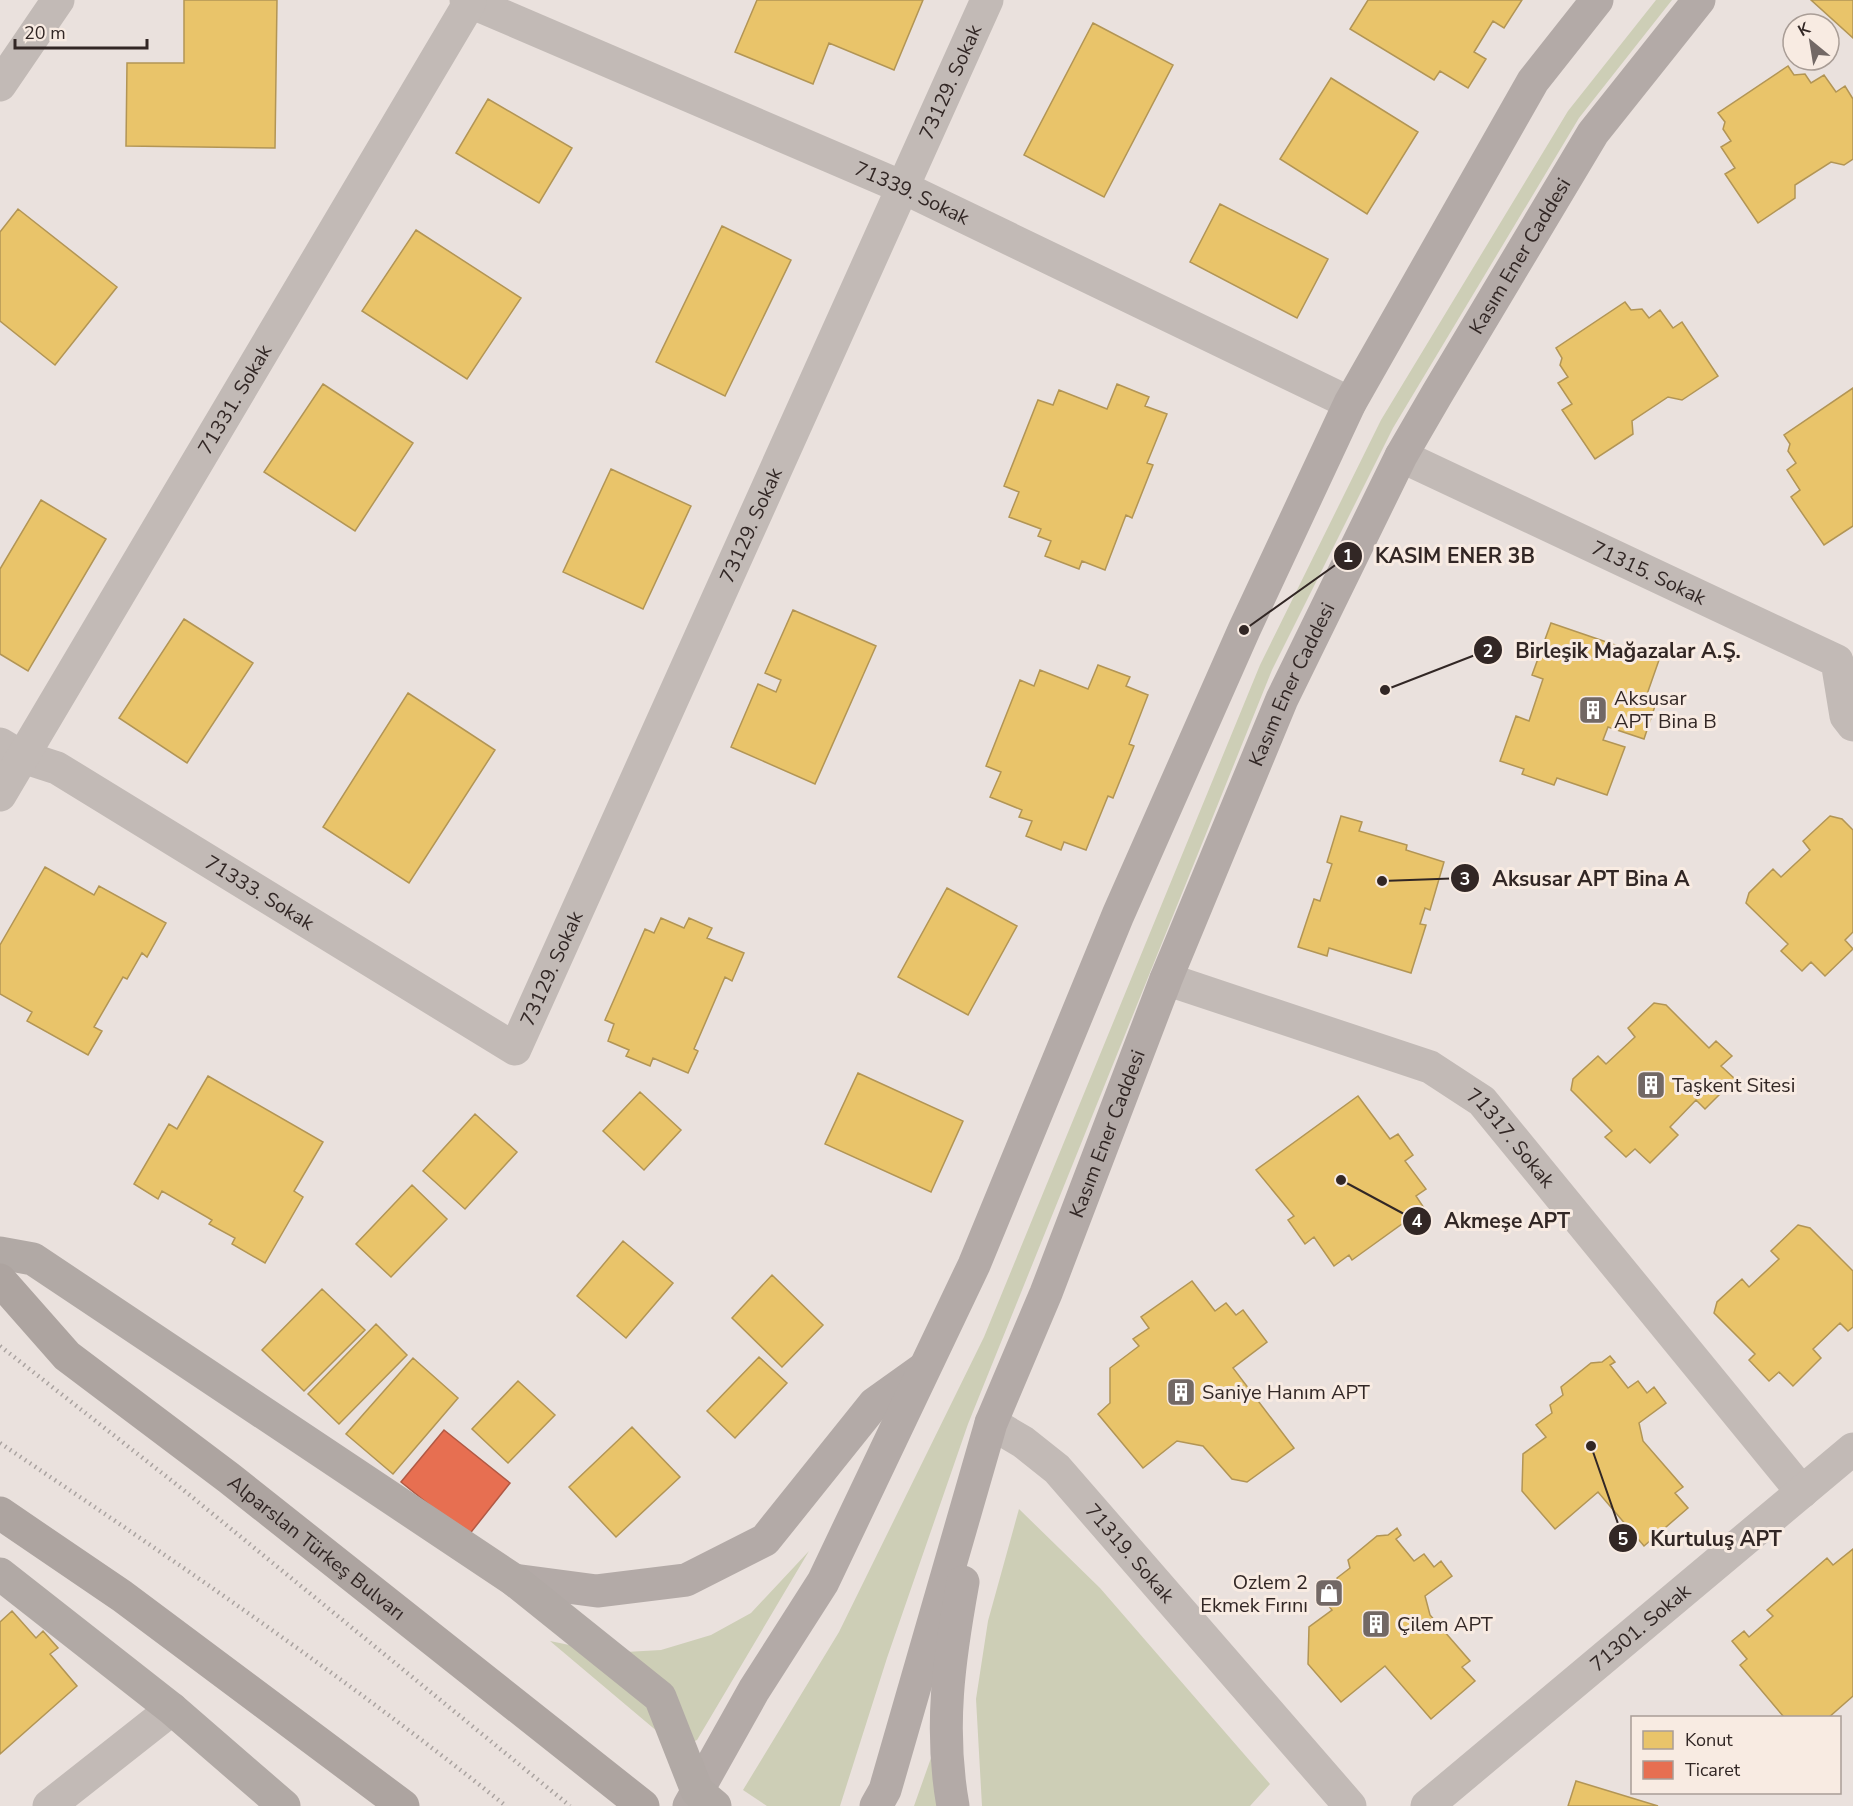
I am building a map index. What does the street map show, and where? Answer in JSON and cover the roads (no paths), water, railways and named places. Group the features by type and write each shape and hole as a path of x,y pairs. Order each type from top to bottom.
{"highway":[{"name":"Alparslan Türkeş Bulvarı","path":"0,1280 67,1356 229,1478 642,1806"},
{"path":"0,1513 122,1596 403,1806"}],"main road":[{"path":"700,1801 754,1690 823,1582 978,1254 1152,838 1244,630 1350,403 1533,81 1597,0"},
{"name":"Kasım Ener Caddesi","path":"990,1423 1046,1293 1166,979 1282,699 1401,456 1593,133 1699,0"},
{"path":"0,1253 33,1259 514,1580 660,1697 700,1801"},
{"path":"514,1580 597,1591 686,1580 765,1540 874,1404 924,1368"},
{"path":"876,1806 885,1790 990,1423"},
{"path":"953,1806 945,1764 948,1664 990,1423"},
{"path":"0,1574 172,1709 284,1806"}],"street":[{"path":"0,85 58,0"},
{"name":"73129. Sokak","path":"515,1049 987,0"},
{"name":"71339. Sokak","path":"468,1 902,187 1350,403"},
{"name":"71331. Sokak","path":"0,795 10,750 468,1"},
{"name":"71315. Sokak","path":"1401,456 1837,662 1847,680 1846,716 1853,725"},
{"name":"71333. Sokak","path":"10,750 57,768 515,1049"},
{"name":"71317. Sokak","path":"1166,979 1430,1067 1482,1101 1802,1492"},
{"name":"71319. Sokak","path":"990,1423 1023,1442 1058,1469 1350,1806"},
{"name":"71301. Sokak","path":"1427,1806 1853,1449"},
{"path":"50,1806 172,1709"}],"railway":[{"path":"0,1346 181,1488 570,1806"},
{"path":"0,1443 320,1665 506,1806"}],"place":[{"name":"KASIM ENER 3B","path":"1244,630"},
{"name":"Birleşik Mağazalar A.Ş.","path":"1385,690"},
{"name":"Aksusar APT Bina B","path":"1593,710"},
{"name":"Aksusar APT Bina A","path":"1382,881"},
{"name":"Taşkent Sitesi","path":"1651,1085"},
{"name":"Akmeşe APT","path":"1341,1180"},
{"name":"Saniye Hanım APT","path":"1181,1392"},
{"name":"Kurtuluş APT","path":"1591,1446"},
{"name":"Ozlem 2 Ekmek Fırını","path":"1329,1593"},
{"name":"Çilem APT","path":"1376,1624"}]}
